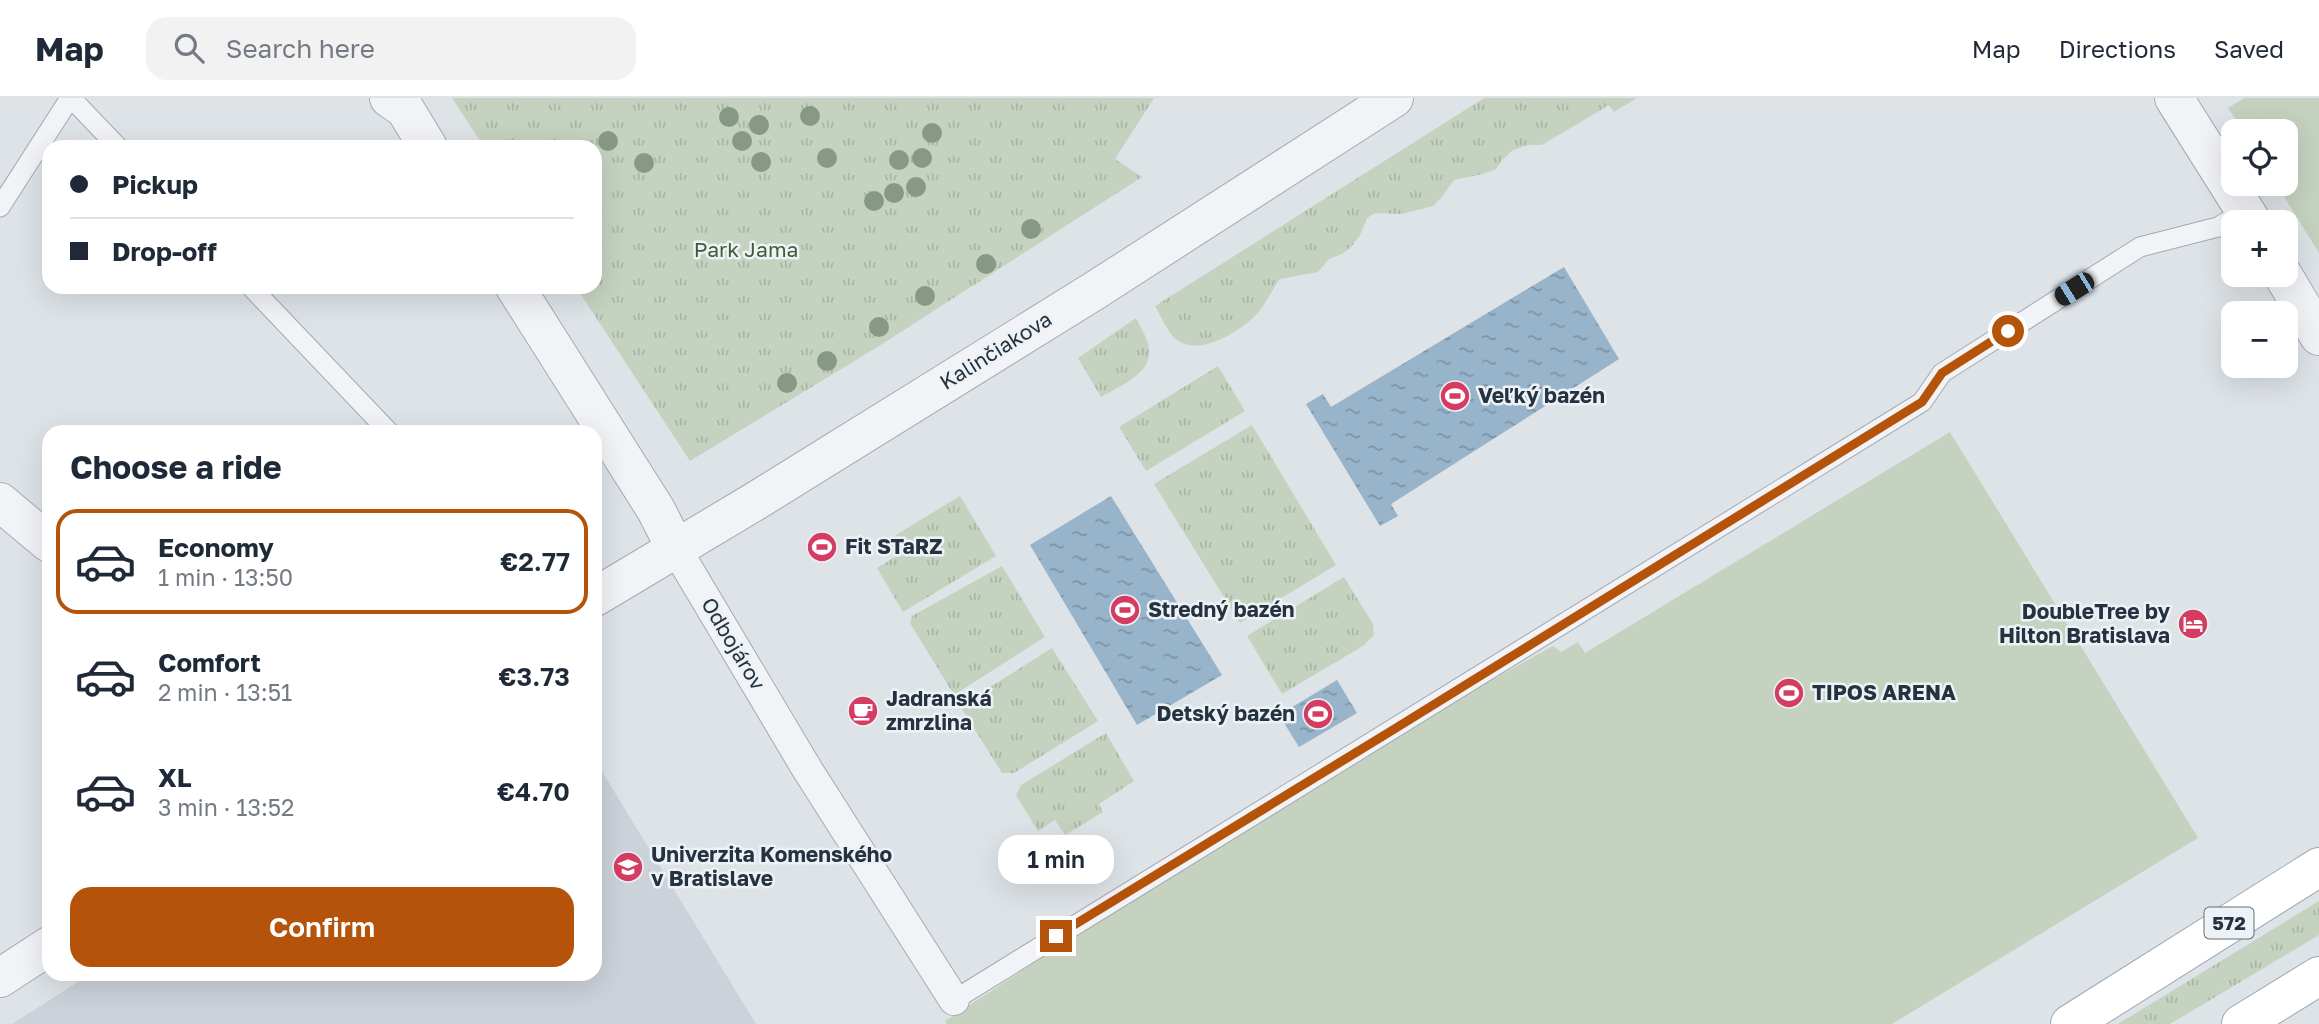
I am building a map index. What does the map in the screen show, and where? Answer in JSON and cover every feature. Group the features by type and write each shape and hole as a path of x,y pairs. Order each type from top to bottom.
{"main road":[{"name":"572","path":"2070,1024 2319,867"},
{"path":"2241,1024 2319,976"}],"street":[{"path":"389,98 405,109 424,140"},
{"name":"Kalinčiakova","path":"602,593 1094,290 1394,98"},
{"path":"2174,98 2245,210"},
{"path":"2290,287 2319,336"},
{"name":"Odbojárov","path":"519,294 656,510 676,549 807,769 954,1000"},
{"path":"0,502 42,538"},
{"path":"0,978 42,951"}],"lane":[{"path":"44,140 71,98 111,140"},
{"path":"0,207 42,143"},
{"path":"954,1000 1922,402 1942,373 2140,247 2221,226"},
{"path":"258,294 382,425"}],"shaded area":[{"name":"Univerzita Komenského v Bratislave","path":"602,771 756,1024 12,1024 80,981 602,981"}],"green space":[{"name":"Park Jama","path":"452,98 1154,98 1115,159 1142,177 879,346 690,461 581,294 602,294 602,140 479,140"},
{"path":"1484,98 1637,98 1614,112 1609,105 1542,145 1528,145 1513,150 1496,169 1454,180 1433,206 1402,214 1375,213 1367,218 1351,247 1329,259 1318,272 1280,279 1255,316 1229,335 1195,346 1176,339 1170,332 1155,306"},
{"path":"2244,98 2319,98 2319,253 2298,219 2298,210 2292,210 2283,196 2298,196 2298,119 2235,119 2228,108"},
{"path":"1136,318 1148,345 1149,358 1133,378 1101,397 1078,358"},
{"path":"1218,366 1245,411 1146,471 1119,427"},
{"path":"1252,425 1336,565 1240,623 1154,484"},
{"name":"TIPOS ARENA","path":"1950,432 2198,838 1892,1024 947,1024 945,1021 1398,732 1553,646 1561,652 1578,642 1585,653"},
{"path":"960,496 996,556 903,612 877,568 895,557 886,541"},
{"path":"1002,566 1045,637 954,695 910,623 912,616"},
{"path":"1344,577 1373,624 1374,635 1363,646 1282,694 1247,636"},
{"path":"1052,648 1098,721 1014,773 1002,773 960,706"},
{"path":"1106,733 1134,781 1099,804 1103,812 1065,835 1055,820 1038,831 1016,795 1021,785"},
{"path":"2319,901 2319,935 2170,1024 2118,1024"}],"water":[{"name":"Veľký bazén","path":"1564,267 1619,359 1391,504 1398,516 1380,526 1306,404 1323,394 1331,407"},
{"name":"Stredný bazén","path":"1111,496 1222,675 1137,725 1030,545"},
{"name":"Detský bazén","path":"1337,680 1357,713 1299,747 1279,715"}],"place":[{"name":"Veľký bazén","path":"1455,396"},
{"name":"Fit STaRZ","path":"822,547"},
{"name":"Stredný bazén","path":"1125,610"},
{"name":"DoubleTree by Hilton Bratislava","path":"2193,624"},
{"name":"TIPOS ARENA","path":"1789,693"},
{"name":"Jadranská zmrzlina","path":"863,711"},
{"name":"Detský bazén","path":"1318,714"},
{"name":"Univerzita Komenského v Bratislave","path":"628,867"}],"route":[{"path":"1056,936 1922,402 1942,373 2008,331"}]}
